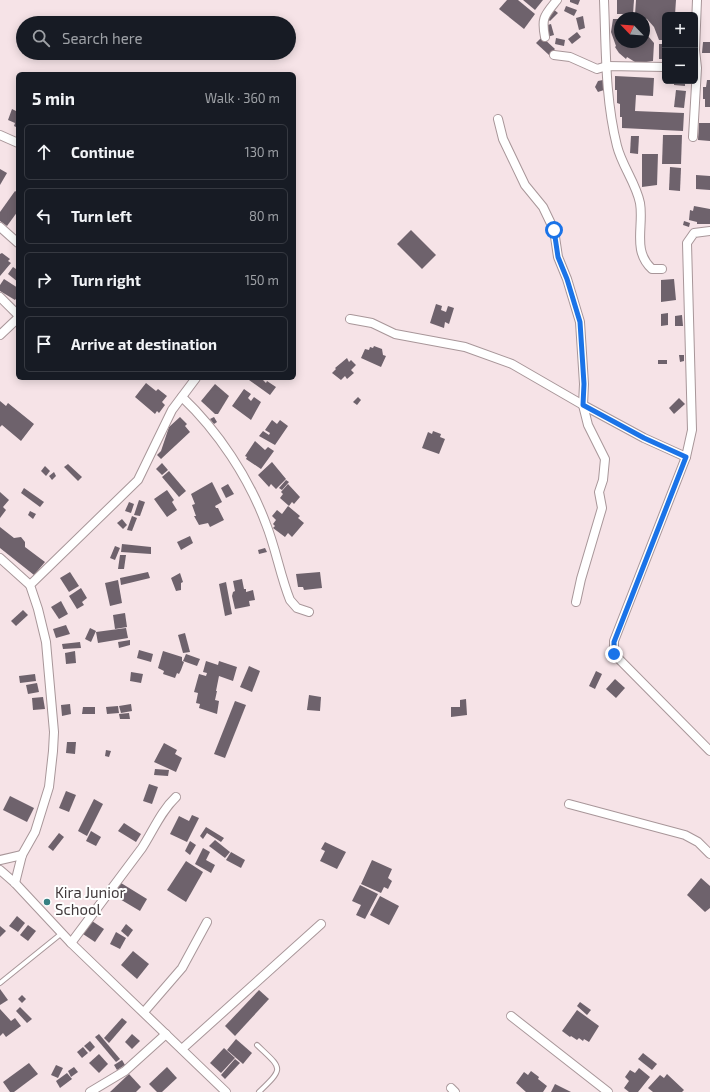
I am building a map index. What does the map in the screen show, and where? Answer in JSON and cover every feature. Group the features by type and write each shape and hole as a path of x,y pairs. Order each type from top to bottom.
{"street":[{"path":"545,37 542,22 545,14 557,0"},
{"path":"604,0 609,109 617,148 640,202 641,254 646,264 652,269 662,269"},
{"path":"695,48 697,0"},
{"path":"554,54 570,57 596,69 607,66 662,67"},
{"path":"693,137 696,84"},
{"path":"498,119 503,139 525,185 543,207 554,230 558,257 567,279 580,322 584,384 583,405 588,425 605,459 603,480 599,492 602,508 581,579 576,602"},
{"path":"0,136 16,142"},
{"path":"0,227 16,241"},
{"path":"710,230 694,233 687,243 692,430 686,457 614,642 614,654 710,751"},
{"path":"0,297 16,314"},
{"path":"0,335 16,318"},
{"path":"350,319 372,323 395,334 465,347 512,364 644,438 686,457"},
{"path":"30,585 138,480 145,469 162,428 195,380"},
{"path":"182,397 204,420 242,474 255,498 266,524 290,600 297,608 309,612"},
{"path":"0,558 30,585 38,609 46,642 54,732 49,786 36,832 22,855 15,883"},
{"path":"71,943 145,843 164,808 176,797"},
{"path":"569,804 685,835 698,842 710,854"},
{"path":"0,860 22,855"},
{"path":"0,870 15,883 71,943 226,1092"},
{"path":"144,1012 182,968 207,922"},
{"path":"182,1049 321,924"},
{"path":"511,1016 608,1092"},
{"path":"90,1092 125,1071 166,1034"}],"lane":[{"path":"0,983 62,933"},
{"path":"257,1045 277,1065 278,1070 277,1074 259,1092"}],"building":[{"path":"507,0 518,0 535,14 524,29 499,9"},
{"path":"523,0 543,0 535,10"},
{"path":"570,0 580,0 578,5 570,2"},
{"path":"617,0 634,0 633,12 617,12"},
{"path":"636,0 676,0 675,12 662,12 662,40 659,40 654,27 650,22 650,12 635,12"},
{"path":"566,6 577,10 574,16 564,11"},
{"path":"553,9 558,13 550,21 546,18"},
{"path":"583,16 585,28 579,30 576,18"},
{"path":"613,19 614,19 614,40 611,32"},
{"path":"551,24 554,35 547,37 544,26"},
{"path":"577,32 581,37 572,44 568,39"},
{"path":"542,37 555,49 549,55 536,43"},
{"path":"556,38 565,40 564,46 555,44"},
{"path":"650,38 654,43 653,61 640,63 635,62 627,57 626,59 616,48 650,48"},
{"path":"703,42 710,42 710,53 702,53"},
{"path":"659,44 662,44 662,59 659,59"},
{"path":"615,76 654,78 653,96 636,95 635,111 684,113 683,131 622,128 620,104 617,103 617,90 615,90"},
{"path":"603,80 606,85 604,90 598,92 595,87 598,81"},
{"path":"707,80 710,80 710,107 705,107 705,99 703,99 703,87 706,87"},
{"path":"685,84 685,86 674,85"},
{"path":"676,90 686,91 684,108 674,107"},
{"path":"12,109 16,111 16,127 14,126 15,123 8,120"},
{"path":"699,123 710,123 710,141 698,140"},
{"path":"663,135 682,135 681,164 662,164"},
{"path":"631,136 639,136 638,154 630,153"},
{"path":"642,154 658,154 657,185 642,187"},
{"path":"670,167 681,168 680,191 669,190"},
{"path":"0,169 7,173 0,185"},
{"path":"696,175 710,176 710,190 696,189"},
{"path":"16,192 16,214 7,226 0,221 0,212"},
{"path":"694,206 710,209 710,224 697,224 697,222 689,220 690,210 693,211"},
{"path":"684,221 690,223 689,227 683,225"},
{"path":"411,230 436,255 422,269 397,244"},
{"path":"2,253 10,259 8,261 11,263 0,276 0,254"},
{"path":"13,267 16,269 16,280 8,274"},
{"path":"4,279 16,287 15,300 0,291 0,285"},
{"path":"674,279 676,300 661,302 661,280"},
{"path":"436,304 442,306 441,310 446,312 448,306 454,308 449,324 445,322 444,328 430,323"},
{"path":"668,313 668,325 661,326 661,314"},
{"path":"682,315 683,326 675,326 675,316"},
{"path":"374,346 382,349 383,355 386,356 381,367 361,358 365,349 369,350 370,347 373,348"},
{"path":"679,355 684,355 684,361 680,362"},
{"path":"347,358 349,362 351,360 356,365 351,370 354,373 347,379 345,376 341,380 332,373 336,369 335,368"},
{"path":"658,360 667,360 667,364 658,364"},
{"path":"249,380 263,380 266,383 267,381 276,387 270,395"},
{"path":"146,383 156,391 158,389 167,396 162,402 165,405 159,413 157,411 155,414 135,397"},
{"path":"215,384 229,396 218,414 215,414 201,401"},
{"path":"244,389 251,394 248,398 251,401 254,397 261,402 251,420 232,406"},
{"path":"358,397 361,400 357,405 353,402"},
{"path":"679,398 685,404 674,414 669,408"},
{"path":"0,401 6,406 8,403 34,424 21,441 2,425 0,427"},
{"path":"180,417 187,424 185,426 190,432 161,459 157,455 161,451 169,427"},
{"path":"214,417 217,422 214,424 210,419"},
{"path":"272,420 277,424 280,420 288,426 275,445 259,436 263,431 269,435 270,433 265,430"},
{"path":"433,431 441,434 440,437 445,439 439,454 422,448 428,432 432,434"},
{"path":"255,441 265,450 268,447 274,451 261,469 246,459 247,457 245,456"},
{"path":"272,462 286,479 276,489 271,484 269,487 258,475"},
{"path":"162,463 168,470 162,475 156,469"},
{"path":"68,464 82,477 78,481 64,467"},
{"path":"45,466 50,471 46,476 41,471"},
{"path":"169,471 186,491 179,497 162,477"},
{"path":"54,472 56,476 52,480 49,476"},
{"path":"286,480 289,482 282,490 279,488"},
{"path":"212,482 222,502 215,506 218,508 224,520 210,527 208,523 199,525 194,516 196,516 192,505 195,504 191,494"},
{"path":"228,484 234,494 226,498 221,488"},
{"path":"288,484 300,497 294,504 292,502 289,506 280,498 283,494 281,492"},
{"path":"24,488 44,502 40,507 21,493"},
{"path":"167,490 174,500 172,502 177,510 167,517 154,499"},
{"path":"0,492 9,500 3,507 6,510 0,518"},
{"path":"139,500 145,502 140,516 134,515"},
{"path":"129,502 134,504 131,513 125,511"},
{"path":"288,506 300,516 298,518 304,523 292,537 288,533 285,537 273,528 275,526 273,524 276,520 272,516 277,510 282,514"},
{"path":"30,511 36,514 33,519 28,515"},
{"path":"132,516 137,518 132,531 127,530"},
{"path":"122,519 127,525 123,529 117,523"},
{"path":"0,527 14,538 21,537 25,542 25,547 45,562 34,575 0,548"},
{"path":"190,536 193,543 181,550 177,542"},
{"path":"122,544 151,547 151,554 121,552"},
{"path":"115,546 120,548 115,560 110,558"},
{"path":"265,548 267,552 259,554 258,550"},
{"path":"120,555 126,555 124,569 118,569"},
{"path":"70,572 79,586 69,592 60,578"},
{"path":"148,572 150,578 121,585 120,578"},
{"path":"320,572 322,588 304,590 303,587 298,587 296,574"},
{"path":"180,573 183,582 181,583 181,590 176,591 171,578"},
{"path":"242,579 246,592 253,590 255,600 249,601 250,606 235,609 232,596 233,592 235,591 233,581"},
{"path":"118,580 122,603 110,606 105,583"},
{"path":"226,582 232,614 225,616 219,584"},
{"path":"81,588 87,598 82,602 84,605 77,609 69,596"},
{"path":"61,601 68,614 59,619 51,607"},
{"path":"23,610 28,615 16,626 11,621"},
{"path":"125,613 127,627 115,629 113,615"},
{"path":"66,625 70,634 56,638 53,629"},
{"path":"90,628 96,631 91,642 85,639"},
{"path":"126,628 128,638 98,643 96,632"},
{"path":"185,633 190,652 183,653 178,635"},
{"path":"130,640 130,645 119,648 118,642"},
{"path":"80,642 81,648 63,649 62,644"},
{"path":"139,650 153,654 151,662 137,658"},
{"path":"75,651 76,663 66,664 65,653"},
{"path":"163,651 182,657 182,661 184,662 179,674 177,673 175,678 163,674 164,671 158,668"},
{"path":"186,654 200,659 197,666 183,661"},
{"path":"206,661 218,665 219,661 237,667 233,681 219,676 215,700 219,701 217,714 199,708 200,704 196,703 198,693 194,692 199,674 206,676 207,673 203,672"},
{"path":"249,666 260,671 252,692 240,687"},
{"path":"596,671 602,674 595,689 589,686"},
{"path":"131,672 143,674 141,683 130,681"},
{"path":"35,674 36,681 20,683 19,676"},
{"path":"615,679 625,688 616,698 606,689"},
{"path":"37,683 39,692 28,694 26,685"},
{"path":"309,695 321,697 320,711 307,710"},
{"path":"43,697 45,709 33,710 32,698"},
{"path":"466,699 467,715 451,717 451,707 460,707 460,700"},
{"path":"235,701 246,705 225,758 214,754"},
{"path":"70,704 71,714 62,716 61,705"},
{"path":"131,704 132,711 121,713 119,706"},
{"path":"118,706 119,713 107,714 106,707"},
{"path":"83,707 95,707 95,714 82,714"},
{"path":"129,713 130,719 120,719 119,714"},
{"path":"67,742 76,742 75,754 66,753"},
{"path":"164,743 177,750 175,754 182,758 176,772 154,762"},
{"path":"106,750 111,751 109,757 105,756"},
{"path":"155,769 169,770 168,776 154,775"},
{"path":"149,784 158,787 152,804 143,801"},
{"path":"66,791 76,795 69,812 59,808"},
{"path":"10,796 34,808 27,822 3,810"},
{"path":"94,799 103,804 87,836 78,831"},
{"path":"192,815 199,818 187,842 170,834 179,816 189,821"},
{"path":"124,823 141,834 136,842 118,831"},
{"path":"206,827 224,838 221,842 207,833 203,839 200,836"},
{"path":"91,831 101,837 96,846 86,841"},
{"path":"59,833 64,837 53,851 48,847"},
{"path":"215,840 230,852 225,858 209,846"},
{"path":"190,841 196,845 190,855 185,851"},
{"path":"325,842 346,852 337,869 320,861 325,851 321,849"},
{"path":"203,848 210,852 206,860 215,865 211,873 195,864"},
{"path":"231,852 245,860 241,868 226,860"},
{"path":"372,860 392,869 388,878 392,881 388,889 384,887 381,893 361,884"},
{"path":"186,861 203,872 186,902 167,890"},
{"path":"701,878 710,886 710,908 705,912 687,895"},
{"path":"121,883 147,899 140,911 113,895"},
{"path":"360,885 378,894 365,919 356,915 361,905 352,901"},
{"path":"380,896 399,906 389,925 370,915"},
{"path":"17,916 25,923 18,932 9,926"},
{"path":"92,921 104,929 95,942 83,934"},
{"path":"126,924 133,930 128,937 121,931"},
{"path":"28,925 36,931 28,941 20,935"},
{"path":"0,926 6,931 0,937"},
{"path":"116,932 126,938 120,949 110,944"},
{"path":"133,951 149,964 137,979 121,965"},
{"path":"0,989 8,1000 0,1005"},
{"path":"259,990 269,999 235,1036 225,1026"},
{"path":"22,995 26,999 22,1003 18,999"},
{"path":"580,1002 591,1010 587,1015 577,1006"},
{"path":"20,1007 32,1019 27,1023 16,1011"},
{"path":"0,1009 11,1021 15,1018 21,1026 6,1037 3,1033 0,1036"},
{"path":"577,1010 599,1026 589,1042 584,1039 583,1041 579,1038 577,1040 562,1031"},
{"path":"122,1018 127,1022 109,1043 104,1038"},
{"path":"99,1034 120,1059 116,1062 95,1037"},
{"path":"132,1034 140,1041 132,1049 125,1042"},
{"path":"236,1039 252,1053 243,1064 227,1050"},
{"path":"90,1041 95,1047 90,1052 84,1046"},
{"path":"83,1047 88,1053 82,1058 77,1052"},
{"path":"224,1048 235,1058 221,1073 210,1063"},
{"path":"643,1053 657,1064 652,1070 638,1059"},
{"path":"99,1054 108,1064 99,1073 89,1063"},
{"path":"235,1059 240,1063 225,1079 221,1075"},
{"path":"122,1060 125,1065 117,1070 114,1065"},
{"path":"29,1063 38,1074 14,1092 10,1092 3,1082"},
{"path":"56,1065 63,1068 58,1078 51,1075"},
{"path":"74,1067 78,1072 71,1077 68,1071"},
{"path":"167,1067 177,1078 162,1092 157,1092 149,1084"},
{"path":"639,1068 650,1077 638,1092 629,1092 624,1088 629,1081 625,1077 630,1070 635,1073"},
{"path":"531,1071 547,1086 543,1092 526,1092 516,1083 524,1072 528,1075"},
{"path":"67,1073 72,1079 60,1088 56,1081"},
{"path":"129,1074 141,1087 136,1092 110,1092"},
{"path":"667,1074 684,1090 682,1092 653,1092 648,1088 660,1075 664,1078"},
{"path":"555,1084 571,1092 551,1092"}],"place":[{"name":"Kira Junior School","path":"47,902"}],"route":[{"path":"554,230 558,257 567,279 580,322 580,345 584,384 583,405 644,438 686,457 614,642 614,654"}]}
